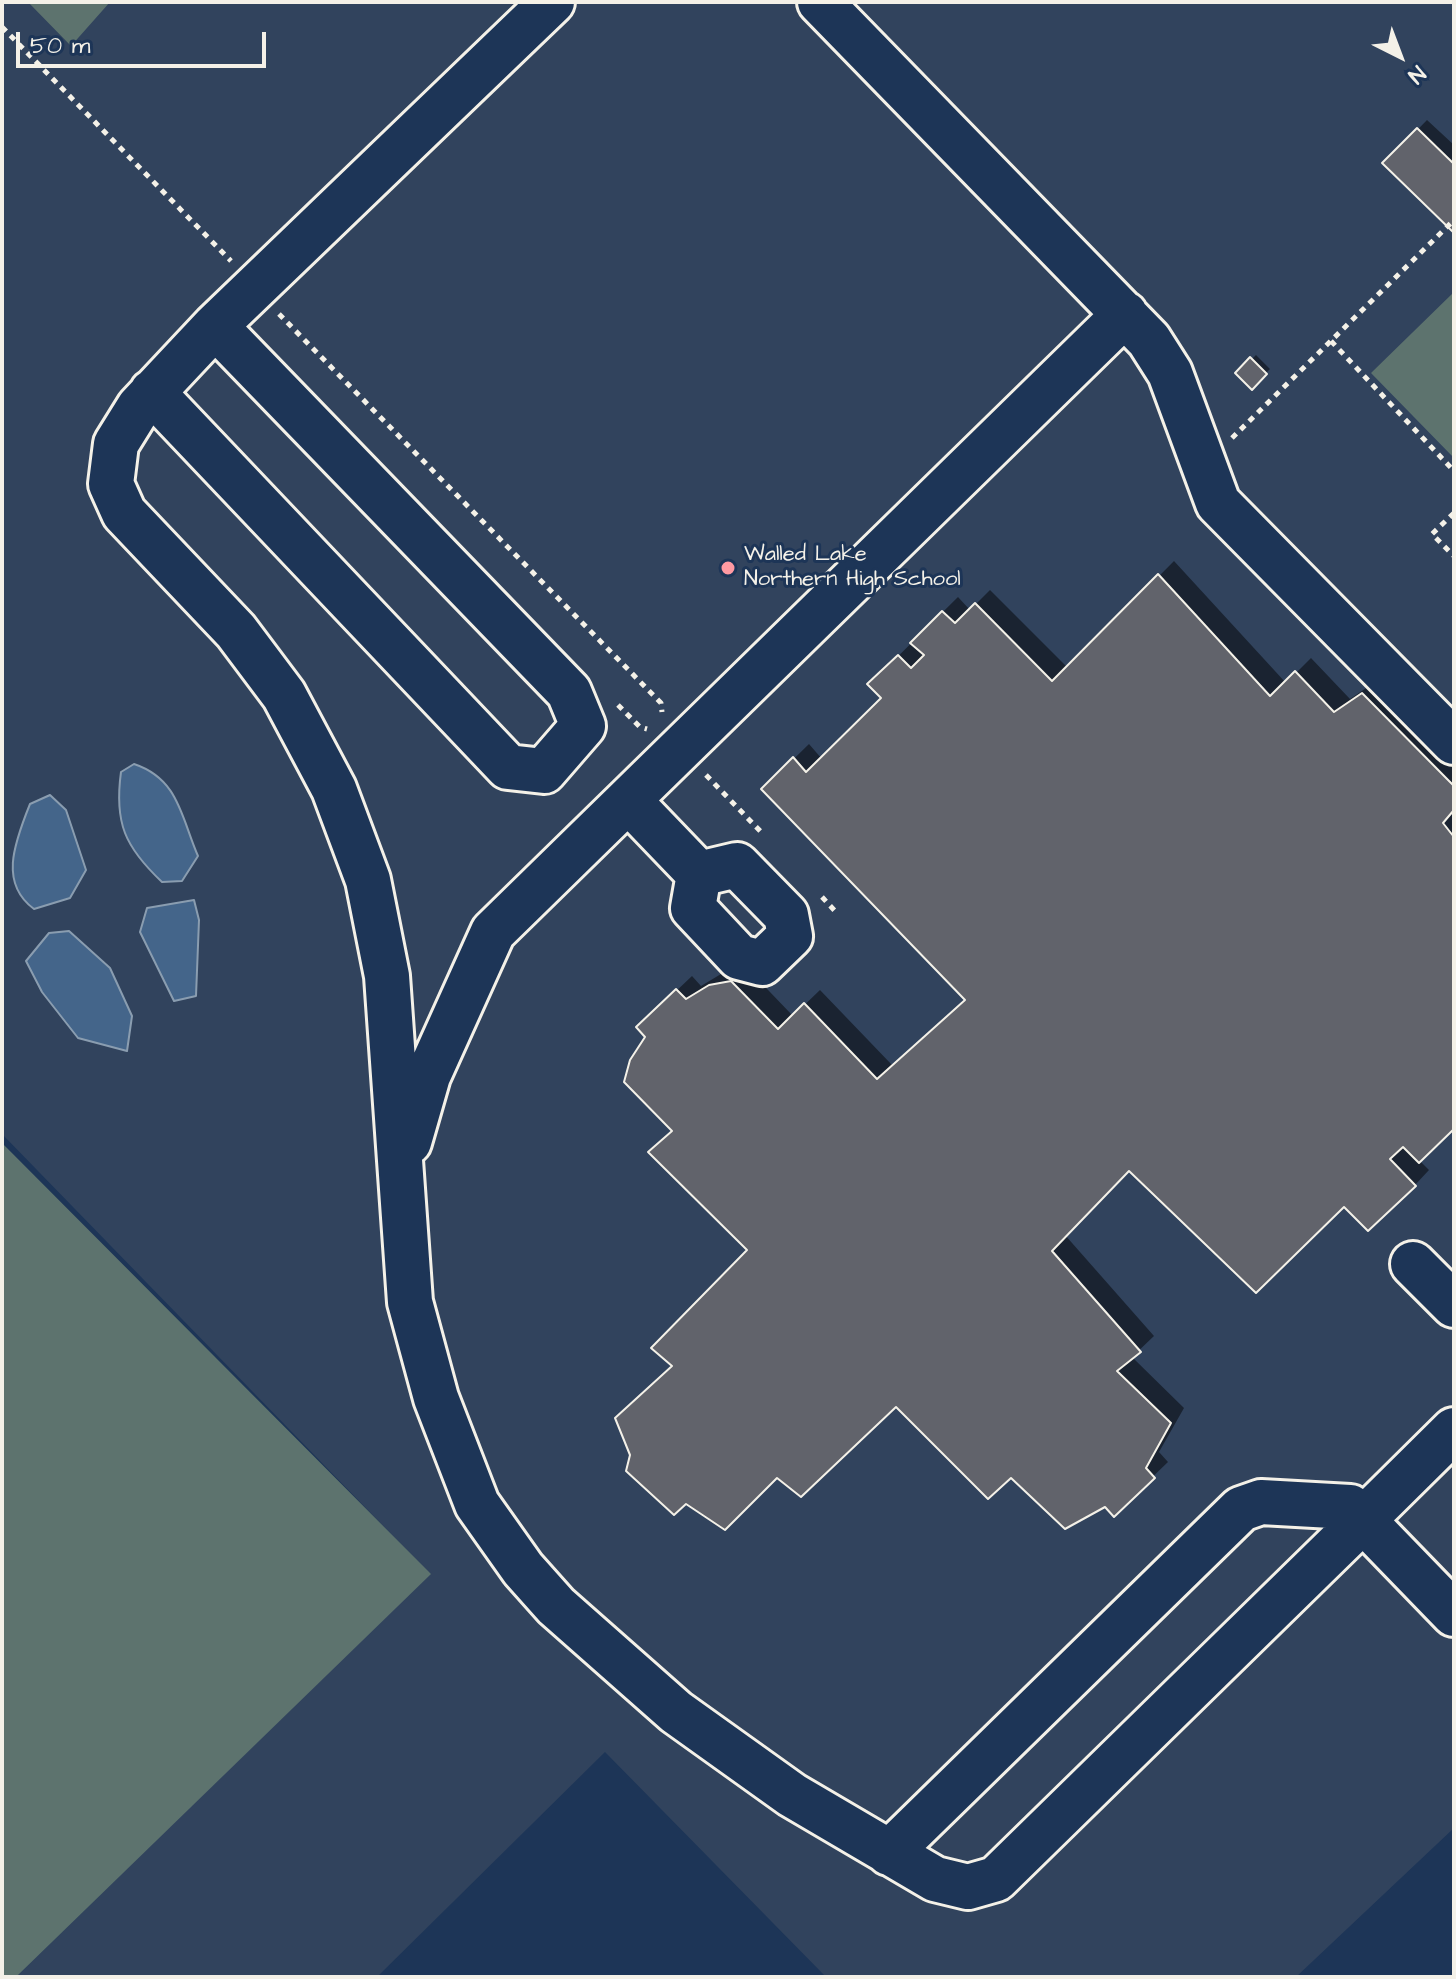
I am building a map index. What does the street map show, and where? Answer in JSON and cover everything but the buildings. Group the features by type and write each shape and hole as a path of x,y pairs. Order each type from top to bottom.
{"lane":[{"path":"552,2 215,326 152,392 116,444 111,484 124,513 236,631 284,695 334,789 368,880 387,976 410,1302 436,1398 477,1504 523,1569 556,1606 676,1712 792,1795 935,1879 968,1887 996,1879 1454,1430"},
{"path":"820,2 1149,340 1170,373 1218,503 1454,742"},
{"path":"401,1171 428,1076 493,932 1125,314"},
{"path":"152,392 508,767 544,771 583,726 569,692 215,326"},
{"path":"628,800 699,874"},
{"path":"1413,1264 1454,1305"},
{"path":"889,1853 1241,1509 1261,1502 1350,1507 1454,1614"}],"path":[{"path":"1228,442 1454,220"},
{"path":"273,308 661,703 663,718"},
{"path":"1331,341 1454,471"},
{"path":"1454,513 1432,534 1454,556"}],"shaded area":[{"name":"Walled Lake Northern High School","path":"2,2 1454,2 1454,1828 1296,1977 826,1977 605,1752 377,1977 16,1977 430,1574 2,1134"},
{"path":"134,764 161,779 170,789 182,814 198,856 182,881 162,882 139,857 125,833 119,806 121,772"},
{"path":"50,795 66,810 86,870 70,898 34,909 17,888 13,863 30,804"},
{"path":"194,900 199,920 196,996 174,1001 140,932 147,908"},
{"path":"69,931 110,968 132,1016 127,1051 78,1038 42,992 26,961 49,933"}],"green space":[{"path":"28,2 110,2 71,46"},
{"path":"1454,292 1454,458 1371,373"},
{"path":"2,1143 431,1574 16,1977 2,1977"}],"place":[{"name":"Walled Lake Northern High School","path":"728,568"}]}
